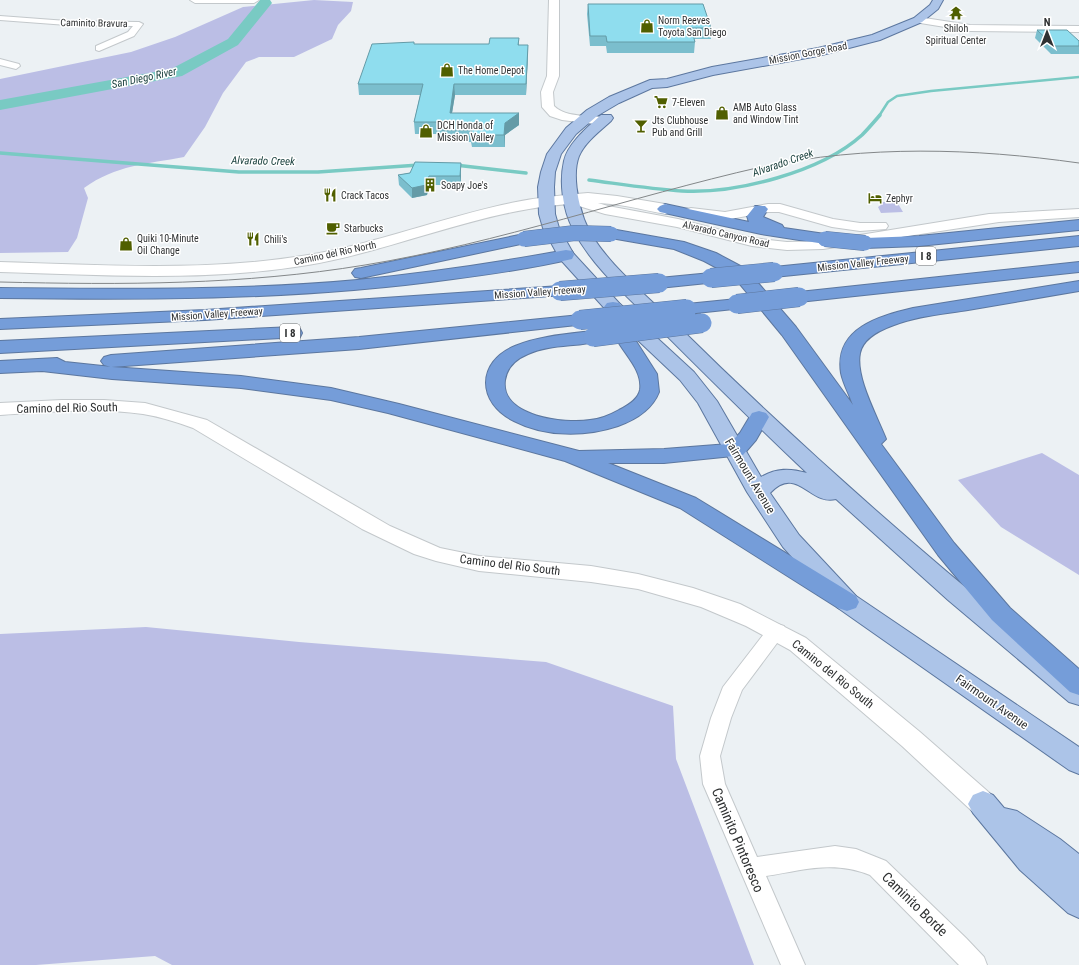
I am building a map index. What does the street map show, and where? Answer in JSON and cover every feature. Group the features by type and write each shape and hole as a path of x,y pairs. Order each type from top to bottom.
{"highway":[{"path":"665,209 808,237 863,241 914,242 1079,225"},
{"path":"760,209 754,216 756,220 762,224 796,232 808,237"},
{"path":"214,292 335,277 397,266 524,239 575,233 612,234 642,238 678,245 710,257 740,273 789,331 946,549 1000,614 1079,685"},
{"name":"Mission Valley Freeway","path":"0,324 205,315 560,291 774,272 1079,240"},
{"path":"0,293 135,295 330,288 412,281 476,272 566,255"},
{"name":"I 8","path":"742,310 929,283 1079,267"},
{"path":"888,468 849,364 850,353 862,334 881,324 915,314 1079,286"},
{"path":"613,306 624,338 643,367 650,381 650,391 646,399 636,409 621,418 601,424 579,427 558,426 538,422 520,416 500,399 495,391 493,382 500,365 509,357 521,350 542,344 592,337 702,323 742,310"},
{"name":"Mission Valley Freeway","path":"0,347 580,320 687,309 742,310"},
{"path":"0,312 90,321"},
{"path":"0,367 359,342 580,320"},
{"path":"43,365 112,373 241,382 331,394 392,408 573,456 688,503 847,602"},
{"path":"573,456 664,456 735,450 749,436 759,417"}],"main road":[{"path":"195,0 254,0"},
{"name":"Mission Gorge Road","path":"584,120 592,113 650,84 667,83 712,71 854,44 882,36 918,20 934,8 938,0"},
{"name":"Mission Gorge Road","path":"603,121 628,105 663,89 667,83"},
{"name":"Fairmount Avenue","path":"584,120 571,131 554,154 548,174 546,201 547,214 552,228 566,255 613,306 687,376 707,401 758,492 791,541 847,602 1079,762"},
{"path":"603,121 589,133 572,157 570,174 571,199 576,221 589,244 607,267 759,417 863,512 1004,635 1079,695"},
{"name":"Camino del Rio North","path":"0,267 148,271 196,270 271,265 338,254 515,206 546,201 599,199 665,209"},
{"path":"758,492 766,482 779,476 795,476 810,480 845,506 863,512"},
{"path":"983,804 1049,848 1079,873"},
{"path":"983,804 1031,860 1079,903"}],"street":[{"path":"554,0 553,76 547,92 549,109 558,115 584,120 603,121"},
{"name":"Caminito Bravura","path":"0,18 67,23 139,24 131,34 99,48"},
{"path":"918,20 970,28 1079,29"},
{"path":"0,62 16,66"},
{"name":"Alvarado Canyon Road","path":"571,199 605,210 678,223 752,242 771,245 823,245 863,241 909,230 1002,217"},
{"name":"Alvarado Canyon Road","path":"665,209 725,216 760,209 787,209 832,223 871,227 1079,213"},
{"path":"863,241 871,227"},
{"name":"Camino del Rio South","path":"0,409 94,405 130,407 165,412 200,424 394,539 436,554 484,563 612,577 664,586 720,604 777,631 798,644 910,739 983,804"},
{"name":"Caminito Pintoresco","path":"777,631 733,687 720,718 710,756 714,784 794,965"},
{"name":"Caminito Borde","path":"750,868 835,856 856,859 878,868 958,946 974,965"}],"shaded area":[{"path":"314,0 353,2 351,11 338,25 332,39 294,57 259,57 246,62 223,93 205,127 184,157 132,166 108,174 84,188 88,198 77,238 68,252 0,253 0,79 131,52 175,37 243,7"},
{"path":"879,202 897,202 903,212 881,213 878,207 881,205"},
{"path":"1042,453 1079,475 1079,575 1001,527 958,480"},
{"path":"146,627 299,642 546,662 673,706 676,759 754,965 172,965 155,956 36,965 0,965 0,634"}],"building":[{"name":"Norm Reeves Toyota San Diego","path":"588,4 703,4 711,28 691,28 695,42 607,42 606,36 590,36"},
{"path":"1037,30 1067,30 1079,41 1079,46 1054,46"},
{"path":"490,38 519,38 518,45 528,45 526,84 454,84 450,113 519,113 505,123 504,135 471,135 472,130 442,130 444,122 414,122 423,84 358,84 372,44 414,42 414,44 489,44"},
{"path":"415,162 461,163 460,176 429,176 426,185 412,188 398,175 410,173"}],"waterway":[{"name":"San Diego River","path":"0,105 176,73 233,42 265,3"},
{"name":"Alvarado Creek","path":"879,116 888,102 897,96 931,91 1079,77"},
{"name":"Alvarado Creek","path":"589,180 682,191 727,189 752,184 777,178 824,160 845,148 862,135 880,115"},
{"name":"Alvarado Creek","path":"0,153 239,172 318,172 419,165"},
{"name":"Alvarado Creek","path":"455,165 526,173"}],"tram line":[{"path":"0,282 183,282 274,277 320,272 415,256 465,245 761,167 840,155 880,152 960,152 1000,154 1079,163"}],"place":[{"name":"Shiloh Spiritual Center","path":"956,13"},
{"name":"Norm Reeves Toyota San Diego","path":"647,26"},
{"name":"The Home Depot","path":"447,70"},
{"name":"7-Eleven","path":"661,102"},
{"name":"AMB Auto Glass and Window Tint","path":"722,113"},
{"name":"Jts Clubhouse Pub and Grill","path":"641,126"},
{"name":"DCH Honda of Mission Valley","path":"426,131"},
{"name":"Soapy Joe's","path":"430,185"},
{"name":"Crack Tacos","path":"330,195"},
{"name":"Zephyr","path":"875,198"},
{"name":"Starbucks","path":"333,228"},
{"name":"Chili's","path":"253,239"},
{"name":"Quiki 10-Minute Oil Change","path":"126,244"}]}
